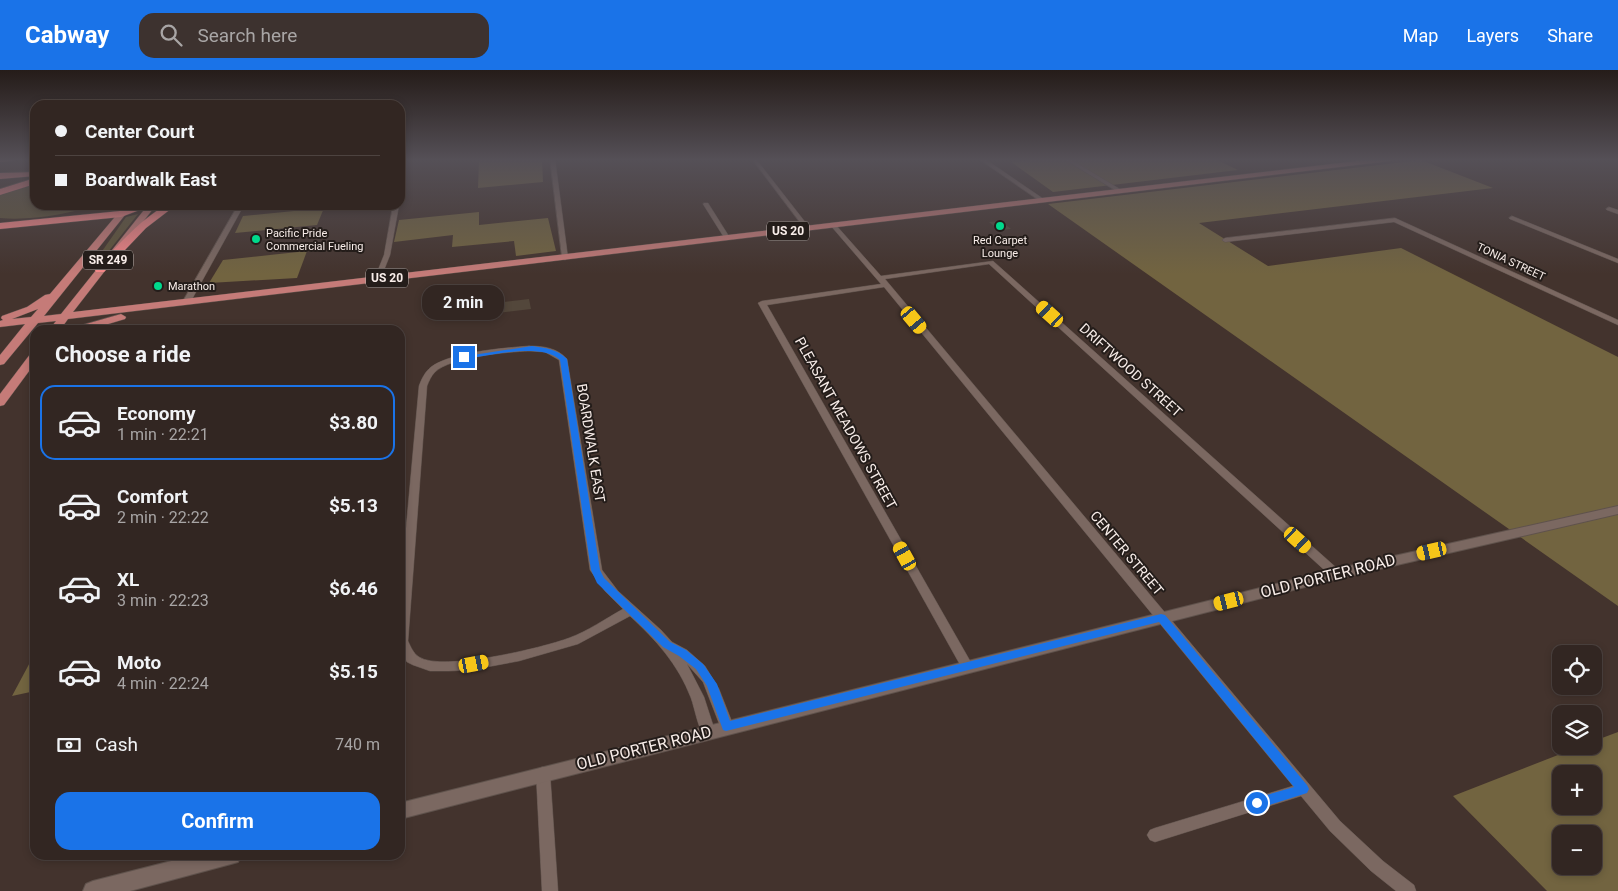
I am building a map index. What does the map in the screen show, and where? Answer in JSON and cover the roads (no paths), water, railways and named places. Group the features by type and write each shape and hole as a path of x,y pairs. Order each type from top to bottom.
{"highway":[{"path":"0,221 44,219 86,210"},
{"path":"0,226 121,214 134,210"},
{"path":"100,270 145,223 162,210"},
{"path":"59,221 102,219 108,220 112,225"}],"main road":[{"name":"US 20","path":"120,313 1065,197"},
{"name":"SR 249","path":"33,324 125,210"},
{"name":"SR 249","path":"59,324 147,210"},
{"name":"US 20","path":"0,324 59,324 188,301 382,281"},
{"path":"0,319 31,309 61,287"},
{"path":"79,299 89,307 120,313"},
{"path":"89,325 120,313"},
{"name":"US 20","path":"0,331 33,324"},
{"path":"0,362 30,327"},
{"path":"0,342 6,345 8,353"},
{"path":"0,402 30,362"}],"street":[{"path":"557,197 565,258"},
{"path":"783,197 807,228"},
{"path":"1038,197 1042,200"},
{"path":"706,204 727,238"},
{"path":"1618,208 1609,209 1618,212"},
{"path":"188,301 238,210"},
{"path":"382,281 381,270 387,254 395,210"},
{"path":"1512,218 1618,261"},
{"name":"TONIA STREET","path":"1225,240 1395,220 1618,323"},
{"name":"CENTER STREET","path":"833,225 1303,789 1335,826 1377,866 1408,891"},
{"name":"DRIFTWOOD STREET","path":"882,282 991,262 1336,574"},
{"name":"PLEASANT MEADOWS STREET","path":"882,282 762,302 967,666"},
{"name":"BOARDWALK EAST","path":"405,605 423,386 428,374 443,363 455,359 523,348 551,351 563,359 596,570 601,580 667,645 694,686 702,707 708,732"},
{"name":"OLD PORTER ROAD","path":"405,810 1336,574 1511,532 1618,510"},
{"name":"BOARDWALK EAST","path":"405,648 417,662 436,668 457,668 556,648 577,640 631,610"},
{"name":"BOARDWALK EAST","path":"667,645 683,653 700,667 711,684 726,727"},
{"path":"543,774 550,891"},
{"path":"1155,835 1303,789"},
{"path":"93,891 212,860"}],"place":[{"name":"Red Carpet Lounge","path":"1000,226"},
{"name":"Pacific Pride Commercial Fueling","path":"256,239"},
{"name":"Marathon","path":"158,286"}]}
